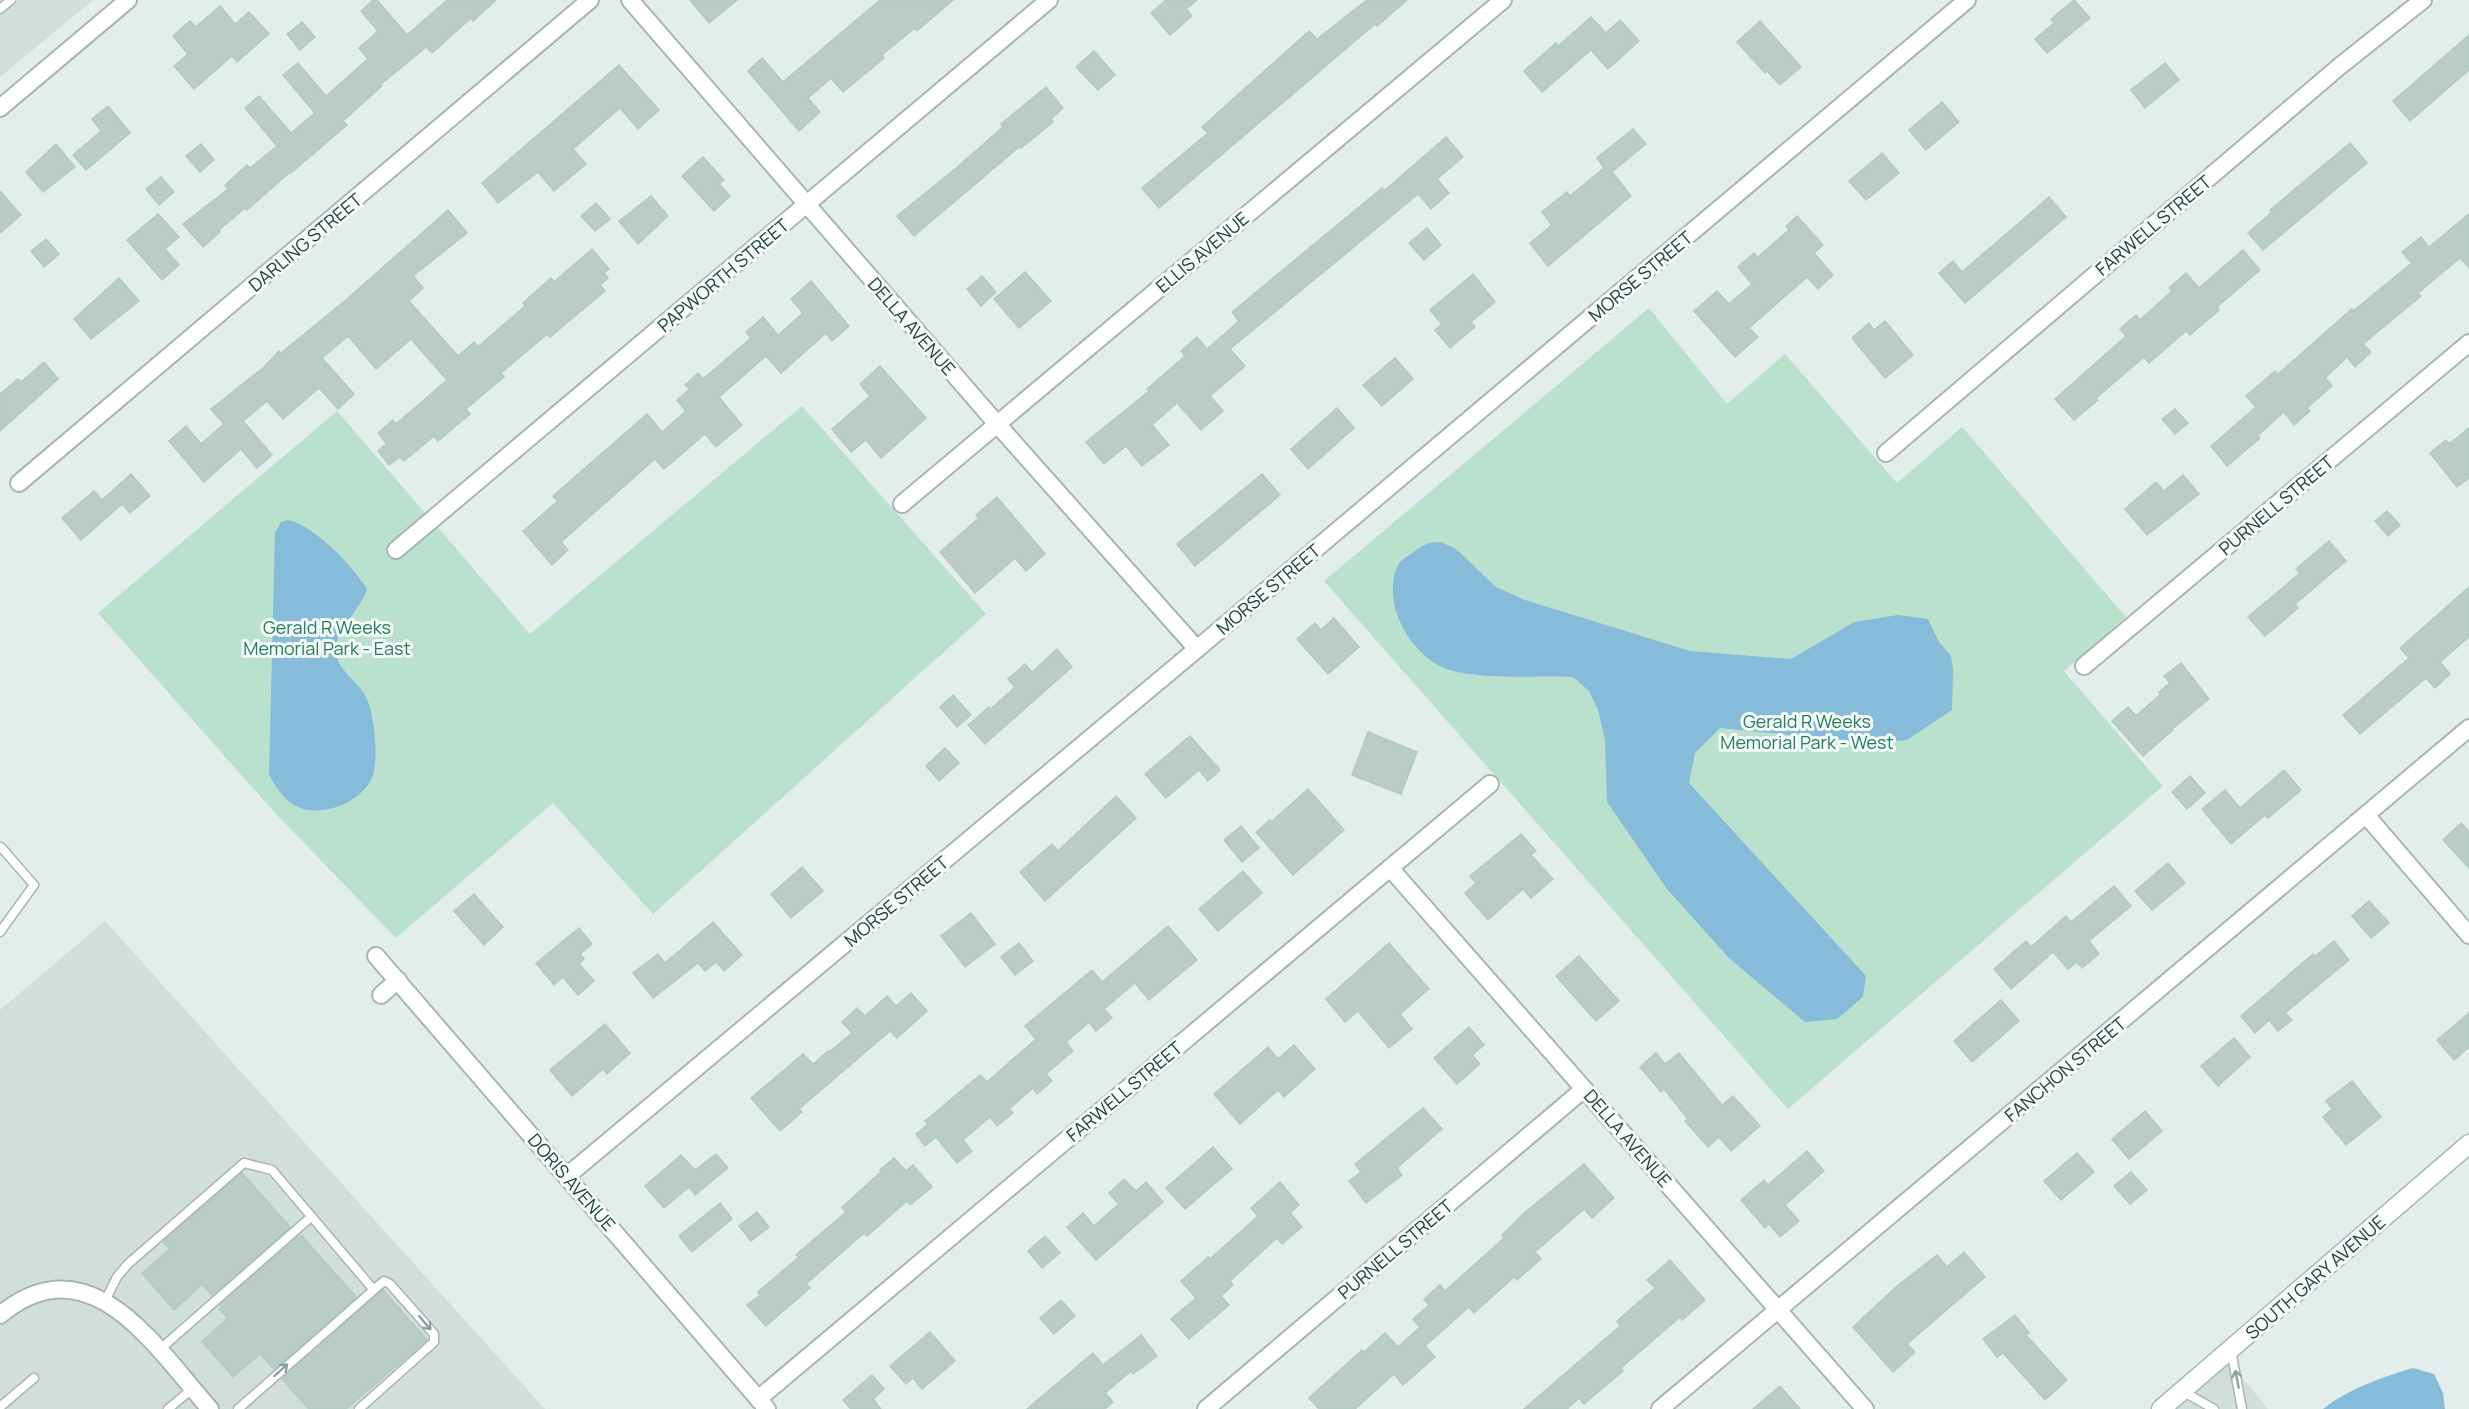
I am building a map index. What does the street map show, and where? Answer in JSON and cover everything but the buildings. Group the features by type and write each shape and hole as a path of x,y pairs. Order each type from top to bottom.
{"main road":[{"name":"SOUTH GARY AVENUE","path":"2161,1409 2469,1144"}],"street":[{"path":"0,108 128,0"},
{"name":"DARLING STREET","path":"19,483 590,0"},
{"name":"DELLA AVENUE","path":"630,0 997,424 1197,649"},
{"name":"PAPWORTH STREET","path":"396,550 1049,0"},
{"name":"ELLIS AVENUE","path":"902,504 1503,0"},
{"name":"MORSE STREET","path":"567,1176 1967,0"},
{"name":"FARWELL STREET","path":"1886,453 2340,66 2423,0"},
{"name":"PURNELL STREET","path":"2084,666 2469,343"},
{"name":"FANCHON STREET","path":"1660,1409 2469,728"},
{"name":"FARWELL STREET","path":"763,1404 1490,784"},
{"path":"2366,815 2469,935"},
{"name":"DELLA AVENUE","path":"1390,868 1865,1409"},
{"name":"DORIS AVENUE","path":"376,956 763,1404"},
{"path":"381,995 398,980"},
{"name":"PURNELL STREET","path":"1206,1409 1584,1089"},
{"path":"2,1308 29,1296 71,1289 105,1301 129,1318 210,1409"}],"lane":[{"path":"0,9 11,0"},
{"path":"0,932 34,885 0,847 1,838"},
{"path":"105,1301 117,1277 128,1264 244,1163 272,1170 373,1289"},
{"path":"158,1351 311,1217"},
{"path":"238,1409 384,1281 390,1284 434,1334 434,1342 359,1409"},
{"path":"2231,1349 2242,1409"},
{"path":"0,1407 34,1378"},
{"path":"168,1409 192,1389"},
{"path":"2181,1391 2214,1409"}],"shaded area":[{"path":"0,0 93,0 0,77"},
{"path":"105,921 545,1409 0,1409 0,1010"},
{"path":"2227,1359 2268,1409 2168,1409"}],"green space":[{"name":"Gerald R Weeks Memorial Park - West","path":"1649,308 1727,404 1785,354 1897,483 1962,427 2126,617 2064,671 2163,786 1788,1109 1324,581"},
{"name":"Gerald R Weeks Memorial Park - East","path":"802,406 986,614 653,914 553,803 396,938 275,813 98,613 337,411 530,634"}],"water":[{"path":"288,520 321,538 353,569 367,589 359,606 341,631 336,649 339,664 364,694 370,707 376,751 374,772 366,787 352,800 326,810 308,810 295,806 280,792 269,775 275,533 281,522"},
{"path":"1441,542 1456,549 1496,587 1525,600 1690,651 1791,659 1854,622 1898,615 1928,619 1939,642 1951,656 1952,710 1907,740 1871,743 1720,728 1695,753 1689,783 1866,976 1863,997 1837,1019 1805,1022 1729,958 1667,889 1607,802 1605,739 1598,710 1589,691 1573,677 1483,675 1449,670 1436,664 1415,645 1399,620 1393,592 1394,578 1398,565 1405,558 1419,548"},
{"path":"2413,1368 2434,1374 2443,1393 2445,1409 2323,1409 2343,1395 2366,1384"}]}
